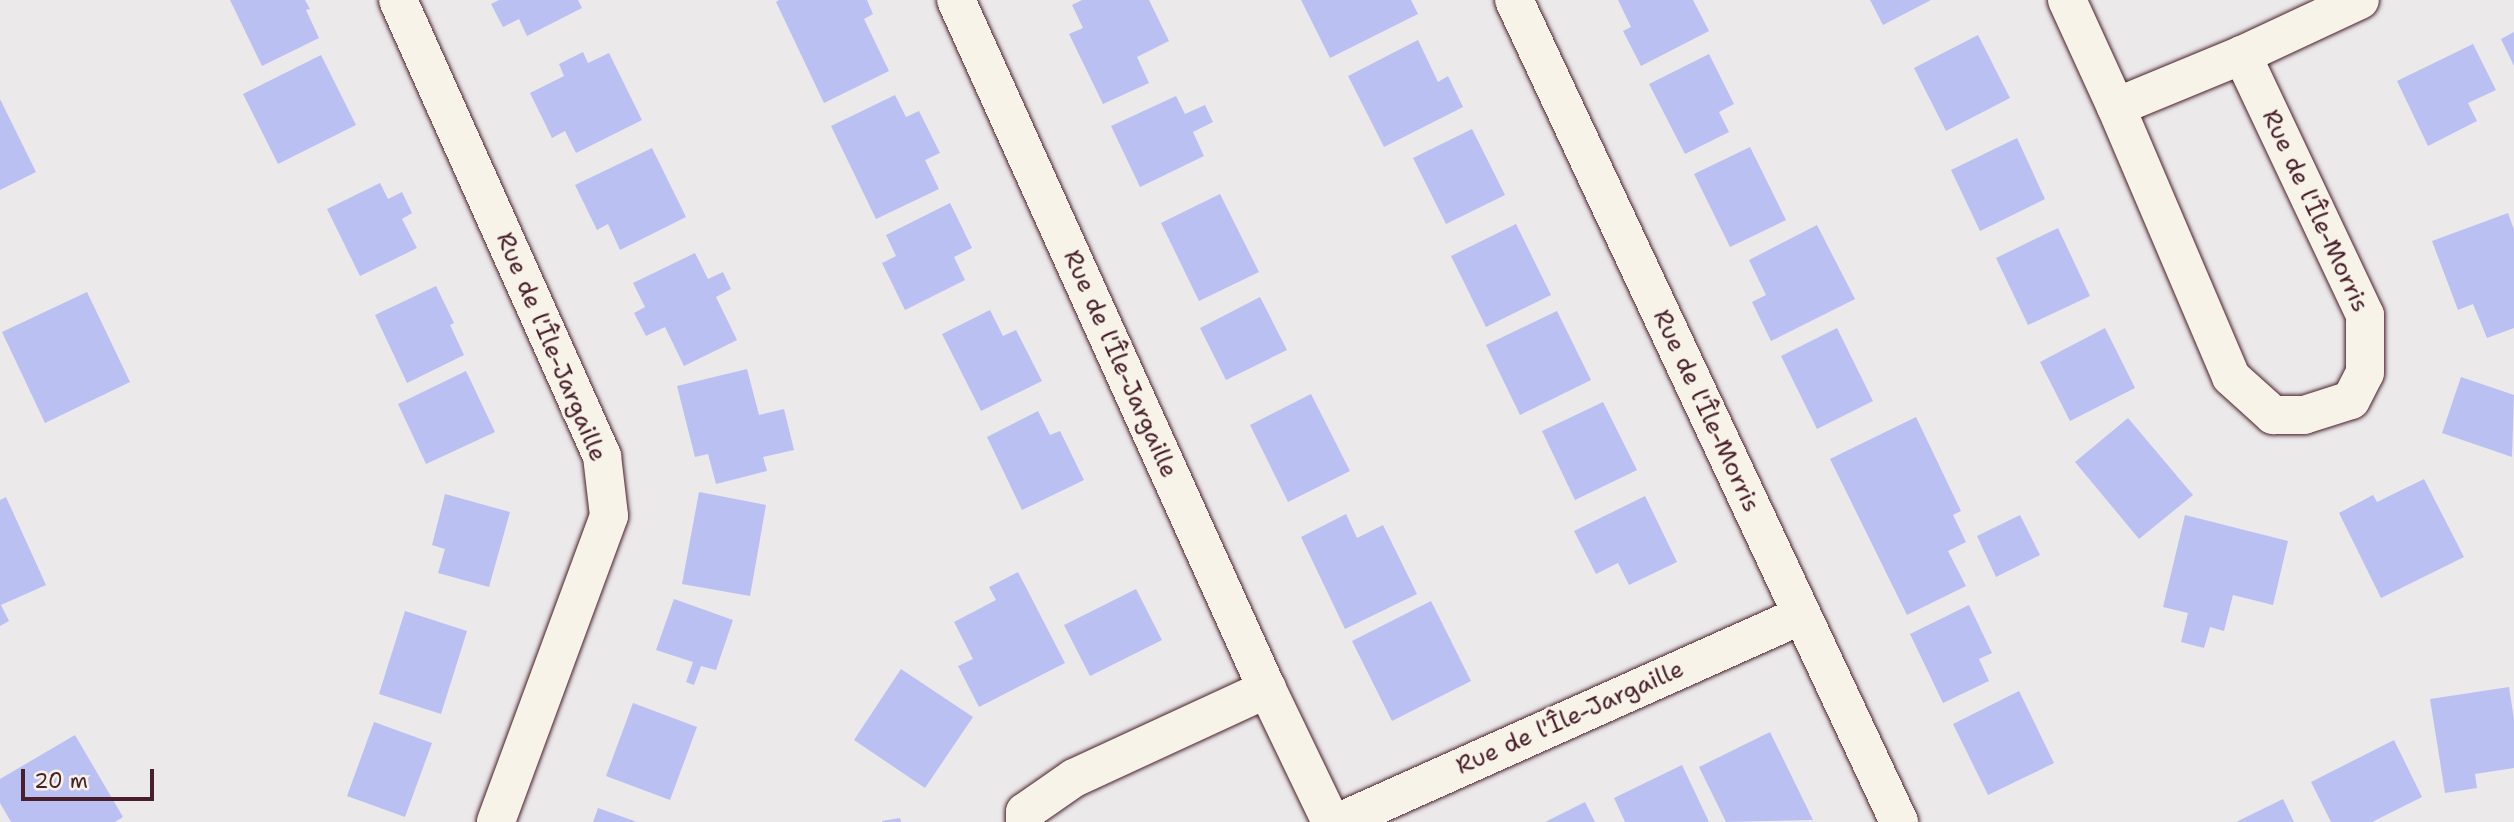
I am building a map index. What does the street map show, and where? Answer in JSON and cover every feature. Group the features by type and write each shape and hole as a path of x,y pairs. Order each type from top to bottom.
{"street":[{"name":"Rue de l'Île-Jargaille","path":"398,0 602,456 609,516 496,822"},
{"name":"Rue de l'Île-Jargaille","path":"956,0 1267,689 1331,822"},
{"name":"Rue de l'Île-Morris","path":"1514,0 1899,822"},
{"name":"Rue de l'Île-Morris","path":"2067,0 2116,107 2231,377 2273,415 2304,415 2351,400 2365,373 2365,315 2242,55"},
{"path":"2116,107 2242,55 2360,0"},
{"name":"Rue de l'Île-Jargaille","path":"1339,822 1802,615"},
{"path":"1025,822 1025,812 1074,778 1267,689"}],"building":[{"path":"230,0 305,0 310,9 306,10 319,38 262,66"},
{"path":"499,0 578,0 582,8 527,36 519,19 503,27 491,4"},
{"path":"867,0 873,14 864,19 889,71 824,103 776,2"},
{"path":"1082,0 1149,0 1169,41 1137,57 1149,83 1103,104 1069,34 1083,28 1072,5"},
{"path":"1301,0 1411,0 1418,14 1330,58"},
{"path":"1618,0 1693,0 1709,31 1641,66 1623,31 1631,27"},
{"path":"1870,0 1931,0 1883,25"},
{"path":"2514,32 2514,66 2501,39"},
{"path":"1978,35 2010,98 1946,131 1914,68"},
{"path":"1418,40 1438,82 1448,76 1463,107 1384,147 1348,76"},
{"path":"2473,44 2496,90 2468,103 2477,121 2428,146 2397,81"},
{"path":"583,52 588,63 609,53 642,120 576,153 565,131 552,138 530,93 564,76 559,64"},
{"path":"1709,54 1734,104 1719,112 1729,132 1685,154 1649,84"},
{"path":"321,55 356,125 278,164 243,94"},
{"path":"895,95 906,117 919,111 940,153 925,160 939,189 876,219 831,126"},
{"path":"1176,96 1185,114 1205,105 1213,122 1193,132 1204,156 1140,187 1111,126"},
{"path":"0,99 36,172 0,190"},
{"path":"1472,129 1505,195 1446,224 1413,158"},
{"path":"2017,138 2045,199 1980,231 1951,170"},
{"path":"1750,147 1786,220 1730,247 1694,174"},
{"path":"652,148 686,217 620,250 608,224 597,230 575,185"},
{"path":"380,183 388,199 402,192 412,213 402,219 417,248 360,276 327,209"},
{"path":"1220,194 1259,272 1199,301 1161,223"},
{"path":"950,203 972,248 954,257 965,280 905,310 882,263 896,256 886,235"},
{"path":"2508,213 2514,230 2514,328 2487,338 2473,304 2458,310 2432,241"},
{"path":"1516,224 1551,295 1486,327 1451,256"},
{"path":"1817,225 1855,299 1771,341 1752,302 1766,295 1749,260"},
{"path":"2058,228 2090,296 2028,325 1996,258"},
{"path":"695,253 708,279 723,272 731,289 716,297 737,340 684,366 665,327 646,336 634,313 645,307 633,283"},
{"path":"436,286 454,323 450,325 464,355 407,383 375,315"},
{"path":"87,292 130,382 45,423 2,332"},
{"path":"1260,297 1287,350 1226,380 1200,328"},
{"path":"990,310 1003,336 1016,330 1042,381 981,411 942,334"},
{"path":"1557,311 1591,380 1520,415 1486,345"},
{"path":"1837,328 1873,401 1817,429 1781,356"},
{"path":"2105,328 2135,388 2070,421 2040,362"},
{"path":"747,369 759,415 784,409 794,450 763,457 767,471 716,484 708,454 695,457 677,386"},
{"path":"466,371 495,432 426,464 398,404"},
{"path":"2461,377 2514,395 2512,457 2442,433"},
{"path":"1311,394 1350,471 1288,502 1250,425"},
{"path":"1603,402 1637,470 1575,500 1542,431"},
{"path":"1038,411 1050,435 1060,431 1084,480 1022,510 987,437"},
{"path":"1916,417 1961,511 1953,515 1966,542 1948,551 1966,586 1907,615 1830,459"},
{"path":"2128,418 2193,495 2139,539 2075,462"},
{"path":"2424,479 2464,557 2381,598 2339,513 2373,495 2377,502"},
{"path":"699,492 766,505 750,596 682,584"},
{"path":"445,494 510,512 489,587 438,573 445,549 432,545"},
{"path":"1645,496 1677,562 1629,585 1618,563 1596,574 1574,531"},
{"path":"6,497 46,585 1,605 9,621 0,626 0,500"},
{"path":"1346,514 1357,538 1383,525 1417,594 1345,629 1301,537"},
{"path":"2020,515 2040,555 1996,577 1977,536"},
{"path":"2185,515 2288,541 2273,605 2233,595 2224,631 2210,627 2204,648 2181,642 2188,613 2163,607"},
{"path":"1018,572 1065,663 979,707 958,666 973,659 954,622 996,600 989,587"},
{"path":"1136,589 1162,640 1090,676 1064,625"},
{"path":"674,599 733,620 716,670 701,666 694,685 686,682 693,662 656,650"},
{"path":"1431,601 1471,681 1392,721 1352,641"},
{"path":"1969,605 1992,653 1979,659 1989,681 1943,703 1910,634"},
{"path":"405,611 467,631 441,714 379,694"},
{"path":"901,669 973,717 925,788 854,740"},
{"path":"2509,687 2514,719 2514,768 2475,774 2477,788 2445,793 2430,699"},
{"path":"2019,691 2054,763 1988,795 1953,724"},
{"path":"633,703 697,727 670,800 606,776"},
{"path":"374,722 432,743 405,817 347,796"},
{"path":"1770,732 1813,820 1726,822 1699,767"},
{"path":"75,735 123,817 115,822 11,822 0,803 0,779"},
{"path":"2394,740 2422,797 2372,822 2331,822 2311,782"},
{"path":"1682,765 1709,822 1625,822 1614,798"},
{"path":"2283,799 2294,822 2236,822"},
{"path":"1585,802 1595,822 1545,822"},
{"path":"598,808 637,822 593,822"},
{"path":"900,818 901,822 882,822 882,821"}]}
